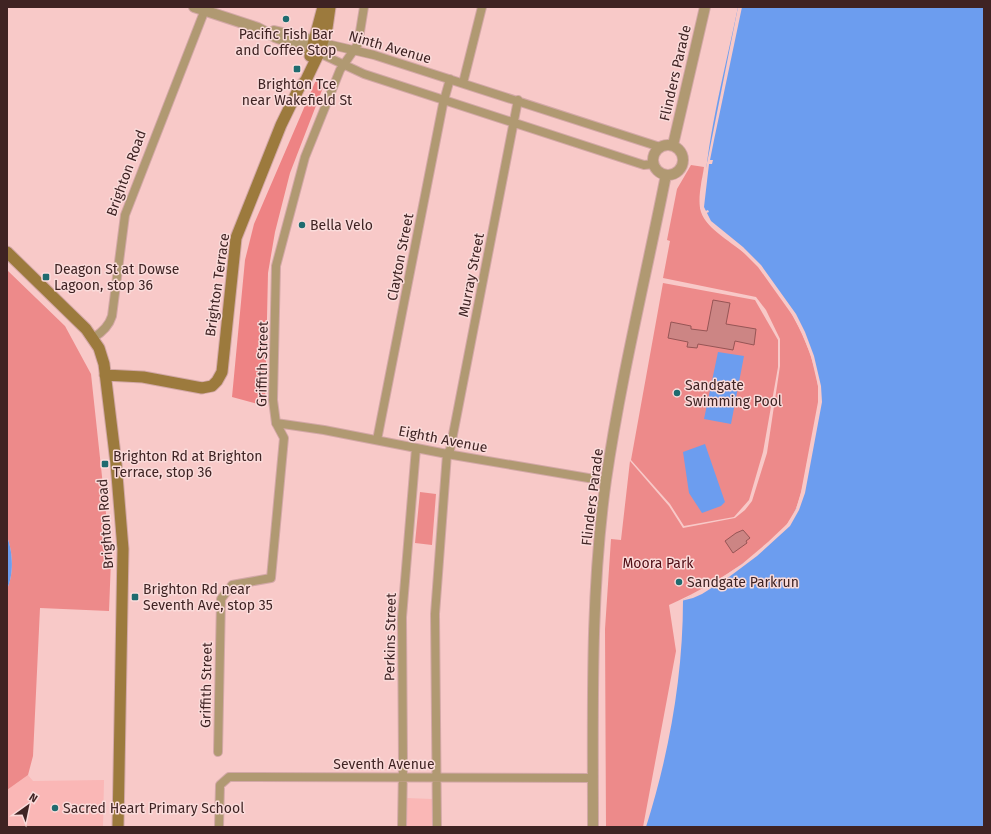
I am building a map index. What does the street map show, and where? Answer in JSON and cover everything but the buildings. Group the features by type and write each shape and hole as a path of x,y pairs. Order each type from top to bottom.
{"main road":[{"name":"Brighton Terrace","path":"317,47 323,7"},
{"name":"Brighton Terrace","path":"106,375 143,377 202,388 212,386 218,381 222,372 236,238 281,125 299,88 300,78 328,28 330,7"},
{"path":"7,252 58,301 93,338"},
{"name":"Brighton Road","path":"93,338 99,348 106,375 123,549 118,827"}],"street":[{"name":"Ninth Avenue","path":"194,7 205,9 258,28 277,31 317,47 343,64 364,74 644,165 654,164"},
{"path":"356,50 360,38 364,7"},
{"path":"463,83 482,7"},
{"name":"Flinders Parade","path":"673,145 705,7"},
{"name":"Brighton Road","path":"93,338 103,331 109,324 112,316 125,215 205,9"},
{"name":"Ninth Avenue","path":"317,47 356,50 660,146"},
{"name":"Griffith Street","path":"218,752 221,599 232,585 271,578 284,438 276,423 273,400 276,266 305,157 343,64 356,50"},
{"name":"Clayton Street","path":"377,440 444,100 450,79"},
{"name":"Murray Street","path":"447,454 450,450 518,100"},
{"path":"673,145 681,151 683,161 682,165 676,172 666,175 658,171 654,164 654,154 660,146 673,145"},
{"name":"Flinders Parade","path":"593,827 592,663 606,481 644,277 666,175"},
{"name":"Eighth Avenue","path":"276,423 606,481"},
{"name":"Perkins Street","path":"402,827 402,617 416,448"},
{"path":"437,827 435,614 447,454"},
{"name":"Seventh Avenue","path":"219,827 220,785 229,777 593,778"}],"shaded area":[{"path":"316,80 324,85 290,173 275,232 268,273 265,406 232,397 245,260 254,224"},
{"name":"Sacred Heart Primary School","path":"28,775 33,781 104,780 103,827 7,827 7,790"},
{"path":"406,798 433,799 432,827 405,827"}],"green space":[{"name":"Moora Park","path":"691,165 704,167 700,190 700,207 704,219 715,231 743,252 761,269 783,299 802,334 815,370 818,386 819,396 817,415 800,496 793,515 783,529 755,555 737,568 701,589 669,605 676,651 643,827 606,827 605,629 611,539 621,540 630,461 669,506 683,528 735,518 745,510 752,501 767,453 780,366 780,339 766,310 756,297 663,278 670,241 667,240 677,189"},
{"path":"7,270 65,326 91,374 111,560 109,611 40,608 33,756 28,775 7,790 7,589 11,577 12,563 11,549 7,537"},
{"name":"Sandgate Swimming Pool","path":"663,283 755,300 778,340 778,367 763,452 749,500 734,517 684,526 670,504 631,460"},
{"path":"420,492 436,494 432,545 415,543"}],"water":[{"path":"738,7 984,7 984,827 646,827 668,743 673,715 680,658 683,600 713,585 756,554 788,525 800,501 820,393 812,356 799,324 767,276 751,257 714,227 704,214 709,212 708,210 703,212 707,160 711,135"},
{"path":"718,352 744,356 731,424 704,419"},
{"path":"705,444 725,502 721,506 702,513 689,493 683,452"},
{"path":"7,537 11,549 12,570 7,589"}],"pier":[{"path":"738,7 742,7 710,160 713,160 712,164 709,164 704,207 711,221 743,247 761,265 796,314 814,356 821,386 822,402 805,493 799,510 790,526 757,556 729,577 702,594 681,601 712,584 742,564 787,524 796,509 801,492 818,402 818,386 811,356 802,333 793,316 758,267 741,250 708,223 700,208 702,178 704,178"}],"place":[{"name":"Pacific Fish Bar and Coffee Stop","path":"286,19"},
{"name":"Brighton Tce near Wakefield St","path":"297,69"},
{"name":"Bella Velo","path":"302,225"},
{"name":"Deagon St at Dowse Lagoon, stop 36","path":"46,277"},
{"name":"Sandgate Swimming Pool","path":"677,393"},
{"name":"Brighton Rd at Brighton Terrace, stop 36","path":"105,464"},
{"name":"Sandgate Parkrun","path":"679,582"},
{"name":"Brighton Rd near Seventh Ave, stop 35","path":"135,597"},
{"name":"Sacred Heart Primary School","path":"55,808"}]}
